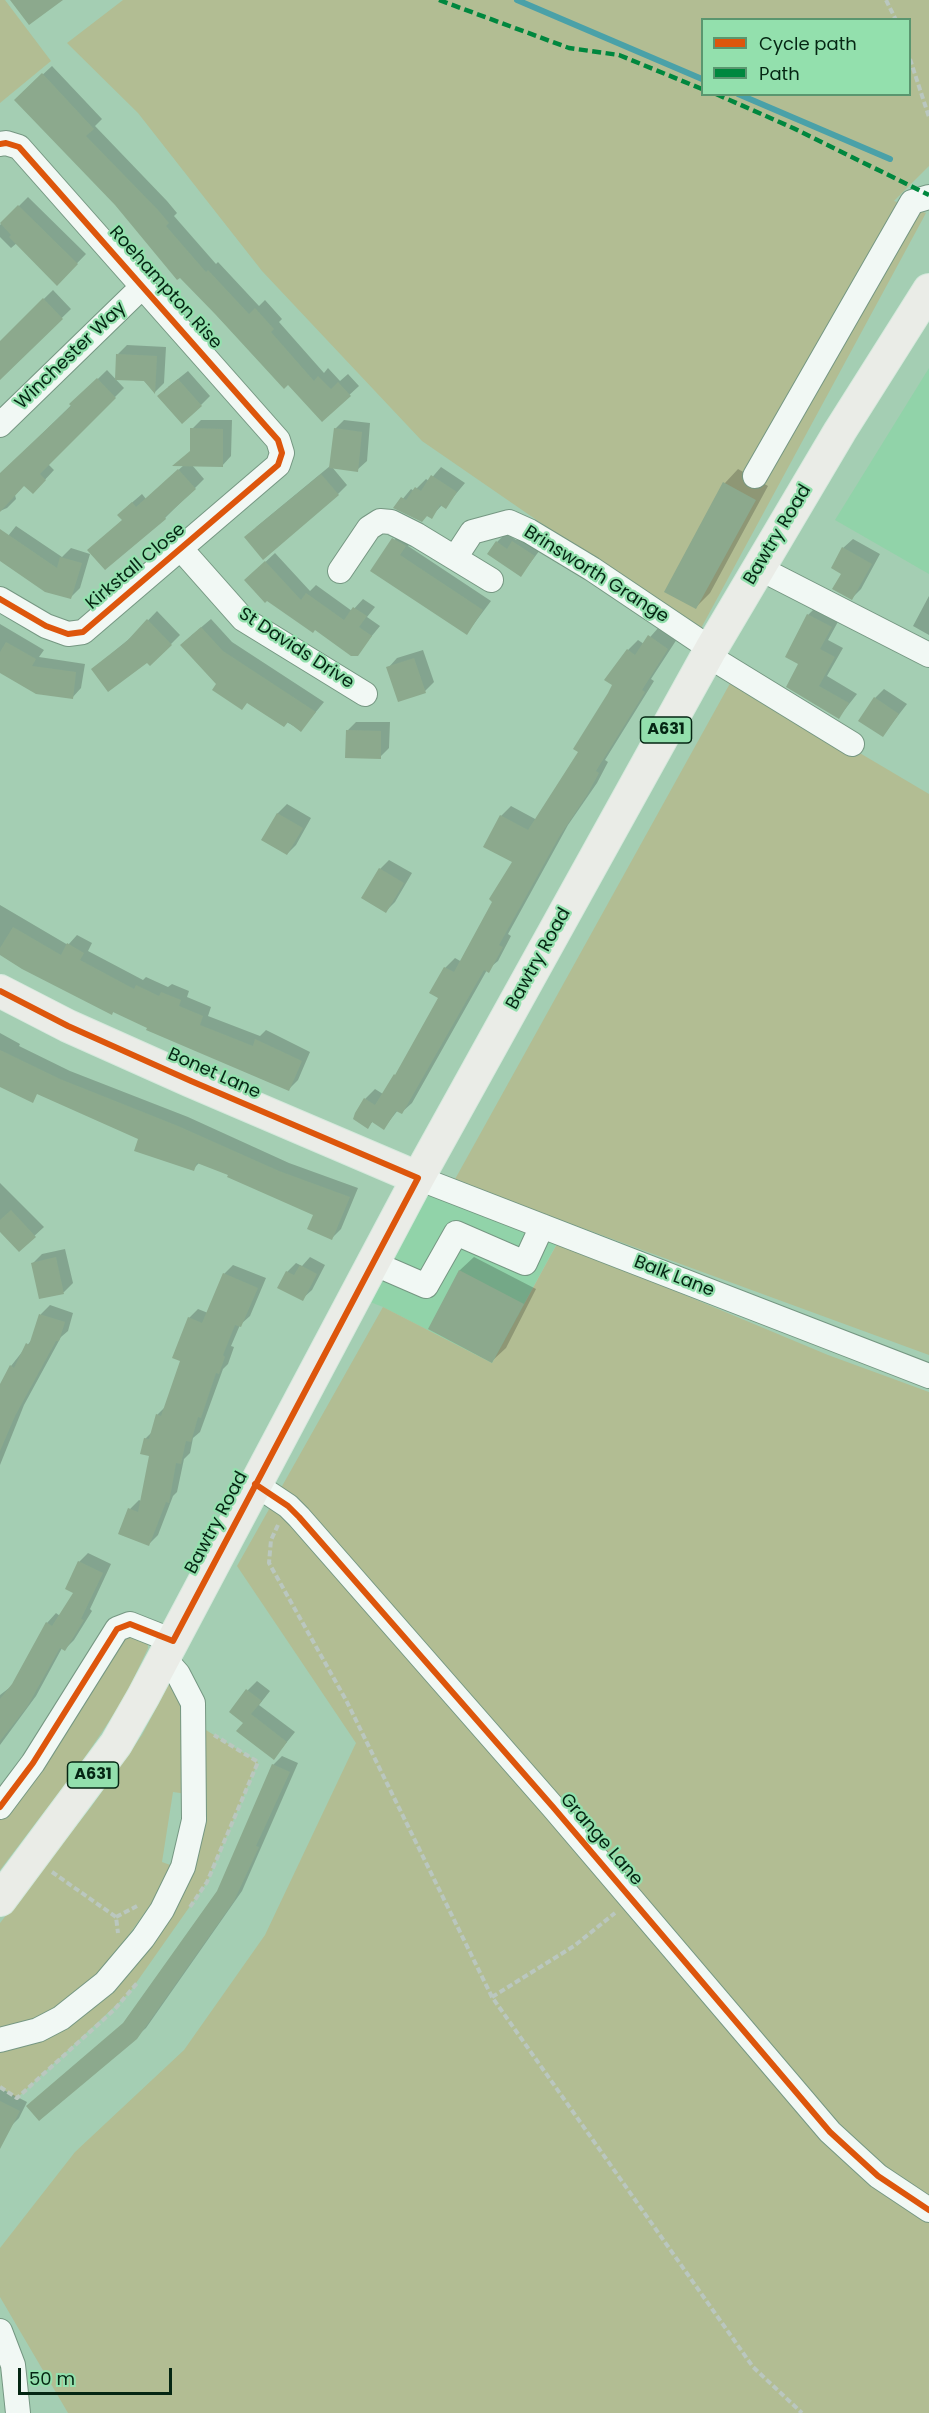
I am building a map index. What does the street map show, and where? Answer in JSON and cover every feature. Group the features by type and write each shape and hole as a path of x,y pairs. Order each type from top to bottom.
{"main road":[{"name":"Bawtry Road","path":"0,1900 116,1744 418,1178 709,652 840,431 929,290"},
{"name":"Bonet Lane","path":"0,991 58,1021 191,1081 418,1178"}],"street":[{"name":"Roehampton Rise","path":"3,143 19,147 278,440 282,453 278,465"},
{"path":"755,476 912,202 929,197"},
{"name":"Winchester Way","path":"0,425 143,286"},
{"name":"Kirkstall Close","path":"0,599 46,626 68,634 83,632 278,465"},
{"path":"340,571 369,528 380,521 391,522 491,580"},
{"name":"Brinsworth Grange","path":"454,558 472,532 490,525 509,522 529,531 591,569 709,652 852,744"},
{"name":"St Davids Drive","path":"181,549 243,619 364,694"},
{"path":"759,568 929,655"},
{"name":"Balk Lane","path":"418,1178 929,1376"},
{"path":"373,1263 426,1286 456,1233 525,1263 542,1226"},
{"name":"Grange Lane","path":"255,1484 288,1506 632,1899 830,2132 878,2176 929,2210"},
{"path":"0,1807 33,1763 117,1629 130,1624 168,1650 193,1703 194,1820 183,1867 162,1910 145,1936 105,1983 61,2018 38,2030 0,2040"},
{"path":"0,2331 13,2365 18,2413"}],"path":[{"path":"886,0 895,18"},
{"path":"911,65 929,117"},
{"path":"288,1506 270,1540 269,1563 346,1700 492,1997 753,2367 802,2413"},
{"path":"32,1857 116,1917 115,1924 119,1931 114,1940"},
{"path":"492,1997 574,1946 632,1899"}],"shaded area":[{"path":"0,0 5,0 51,61 0,103"},
{"path":"123,0 929,0 929,166 894,201 926,213 699,632 422,441 262,271 138,113 67,43"},
{"path":"929,368 929,574 835,520"},
{"path":"733,678 929,794 929,1355 454,1181"},
{"path":"418,1178 562,1234 492,1363 383,1307 355,1296"},
{"path":"558,1242 828,1355 929,1392 929,2413 68,2413 0,2297 0,2248 75,2152 184,2050 265,1935 356,1743 237,1566 383,1307 492,1363"},
{"path":"127,1635 147,1637 148,1648 124,1699 79,1766 0,1870 0,1820 47,1757"},
{"path":"171,1680 183,1700 187,1794 173,1792 162,1862 173,1866 159,1893 97,1979 42,2019 0,2030 0,1923 91,1807 142,1735"},
{"path":"201,1727 258,1762 207,1882 129,1993 17,2098 0,2087 0,2050 35,2041 182,1883"}],"building":[{"path":"10,0 63,0 29,25"},
{"path":"42,73 94,129 86,136 158,210 169,223 166,226 206,272 208,270 249,314 255,308 274,329 271,332 314,381 318,376 331,389 338,382 351,396 322,422 288,385 284,389 180,278 177,280 115,205 14,100"},
{"path":"18,205 78,264 57,286 9,237 11,235 0,223"},
{"path":"43,298 63,319 0,380 0,341"},
{"path":"116,354 157,356 155,394 144,381 115,380"},
{"path":"97,378 116,398 40,474 46,480 33,494 24,486 0,512 0,473 71,406 69,404"},
{"path":"178,379 202,406 182,424 157,396"},
{"path":"190,428 223,429 223,467 172,466 190,451"},
{"path":"334,428 362,432 358,472 329,468"},
{"path":"178,469 196,489 165,517 166,519 105,570 87,550 122,520 117,515 132,502 136,507"},
{"path":"321,474 339,495 263,560 244,537"},
{"path":"431,475 457,492 446,509 440,505 432,519 427,516 422,522 393,508 401,497 406,500 415,487 421,491"},
{"path":"723,482 756,500 696,609 664,592"},
{"path":"0,529 57,568 60,557 82,563 71,599 45,592 0,561"},
{"path":"392,538 406,546 400,555 483,610 467,635 370,571"},
{"path":"496,541 507,549 512,541 535,556 521,577 487,554"},
{"path":"842,547 872,564 852,600 832,589 841,574 831,568"},
{"path":"265,561 301,600 306,593 344,620 353,607 367,616 359,627 372,636 358,656 351,656 315,630 313,633 267,601 265,603 244,580"},
{"path":"807,614 832,627 820,649 835,657 819,686 849,703 839,719 786,687 798,664 785,657"},
{"path":"147,619 172,645 150,666 147,663 108,692 91,669 127,641"},
{"path":"201,627 223,651 316,712 301,732 288,722 284,727 247,703 242,710 212,690 216,684 180,645"},
{"path":"648,635 668,649 642,690 645,692 596,771 599,773 587,795 559,837 499,945 503,947 489,973 484,970 402,1114 396,1111 384,1130 372,1122 368,1129 353,1119 355,1113 364,1098 375,1105 395,1075 438,998 429,993 444,967 454,972 492,902 489,899 512,862 483,847 500,815 528,830 578,752 573,749 608,693 612,685 604,680 627,649 635,655"},
{"path":"6,642 36,659 32,666 76,672 73,699 36,694 0,673 0,652"},
{"path":"414,658 426,693 398,702 386,667"},
{"path":"874,697 899,714 883,737 858,721"},
{"path":"346,730 381,731 381,759 345,758"},
{"path":"277,813 303,828 287,855 261,840"},
{"path":"379,868 404,883 386,913 361,898"},
{"path":"13,927 61,955 67,943 84,953 80,960 134,989 136,985 159,996 161,992 181,1000 179,1006 203,1016 200,1025 253,1046 255,1039 302,1061 289,1091 146,1030 147,1028 113,1012 112,1015 22,969 0,955 0,948"},
{"path":"0,1050 60,1079 178,1126 279,1171 350,1197 332,1240 307,1229 313,1215 227,1177 228,1175 197,1163 194,1171 134,1151 138,1139 37,1094 33,1103 0,1087"},
{"path":"11,1210 36,1237 19,1252 0,1232 0,1220"},
{"path":"56,1257 64,1294 39,1299 31,1263"},
{"path":"300,1265 317,1274 303,1301 277,1288 286,1271 294,1275"},
{"path":"459,1270 524,1304 492,1363 428,1329"},
{"path":"223,1273 258,1288 241,1327 235,1325 223,1355 225,1357 219,1374 216,1373 201,1418 198,1417 191,1442 186,1441 181,1464 176,1463 169,1503 166,1502 149,1546 118,1534 128,1508 138,1512 149,1456 140,1454 144,1438 149,1439 156,1414 161,1416 180,1361 172,1358 188,1317 202,1323"},
{"path":"39,1314 65,1322 59,1341 56,1341 15,1416 0,1451 0,1384 10,1365 14,1368 26,1343 29,1345"},
{"path":"78,1561 103,1573 81,1619 84,1620 65,1651 60,1648 27,1707 0,1741 0,1699 12,1684 46,1622 52,1626 73,1593 65,1589"},
{"path":"246,1689 262,1701 251,1714 287,1742 274,1760 236,1731 243,1723 229,1712"},
{"path":"272,1764 290,1772 234,1901 137,2039 39,2121 26,2106 123,2023 217,1891"},
{"path":"0,2101 20,2111 0,2149"}],"waterway":[{"path":"517,0 701,79"},
{"path":"743,96 890,159"}],"marked path":[{"path":"439,0 569,48 619,55 701,89"},
{"path":"721,96 793,128 929,195"}],"cycle path":[{"path":"0,144 6,143 19,147 278,440 282,453 278,465 83,632 68,634 46,626 0,599"},
{"path":"0,991 68,1026 418,1178 173,1641 130,1624 117,1629 33,1763 0,1807"},
{"path":"255,1484 288,1506 299,1517 553,1807 830,2132 878,2176 929,2210"}]}
